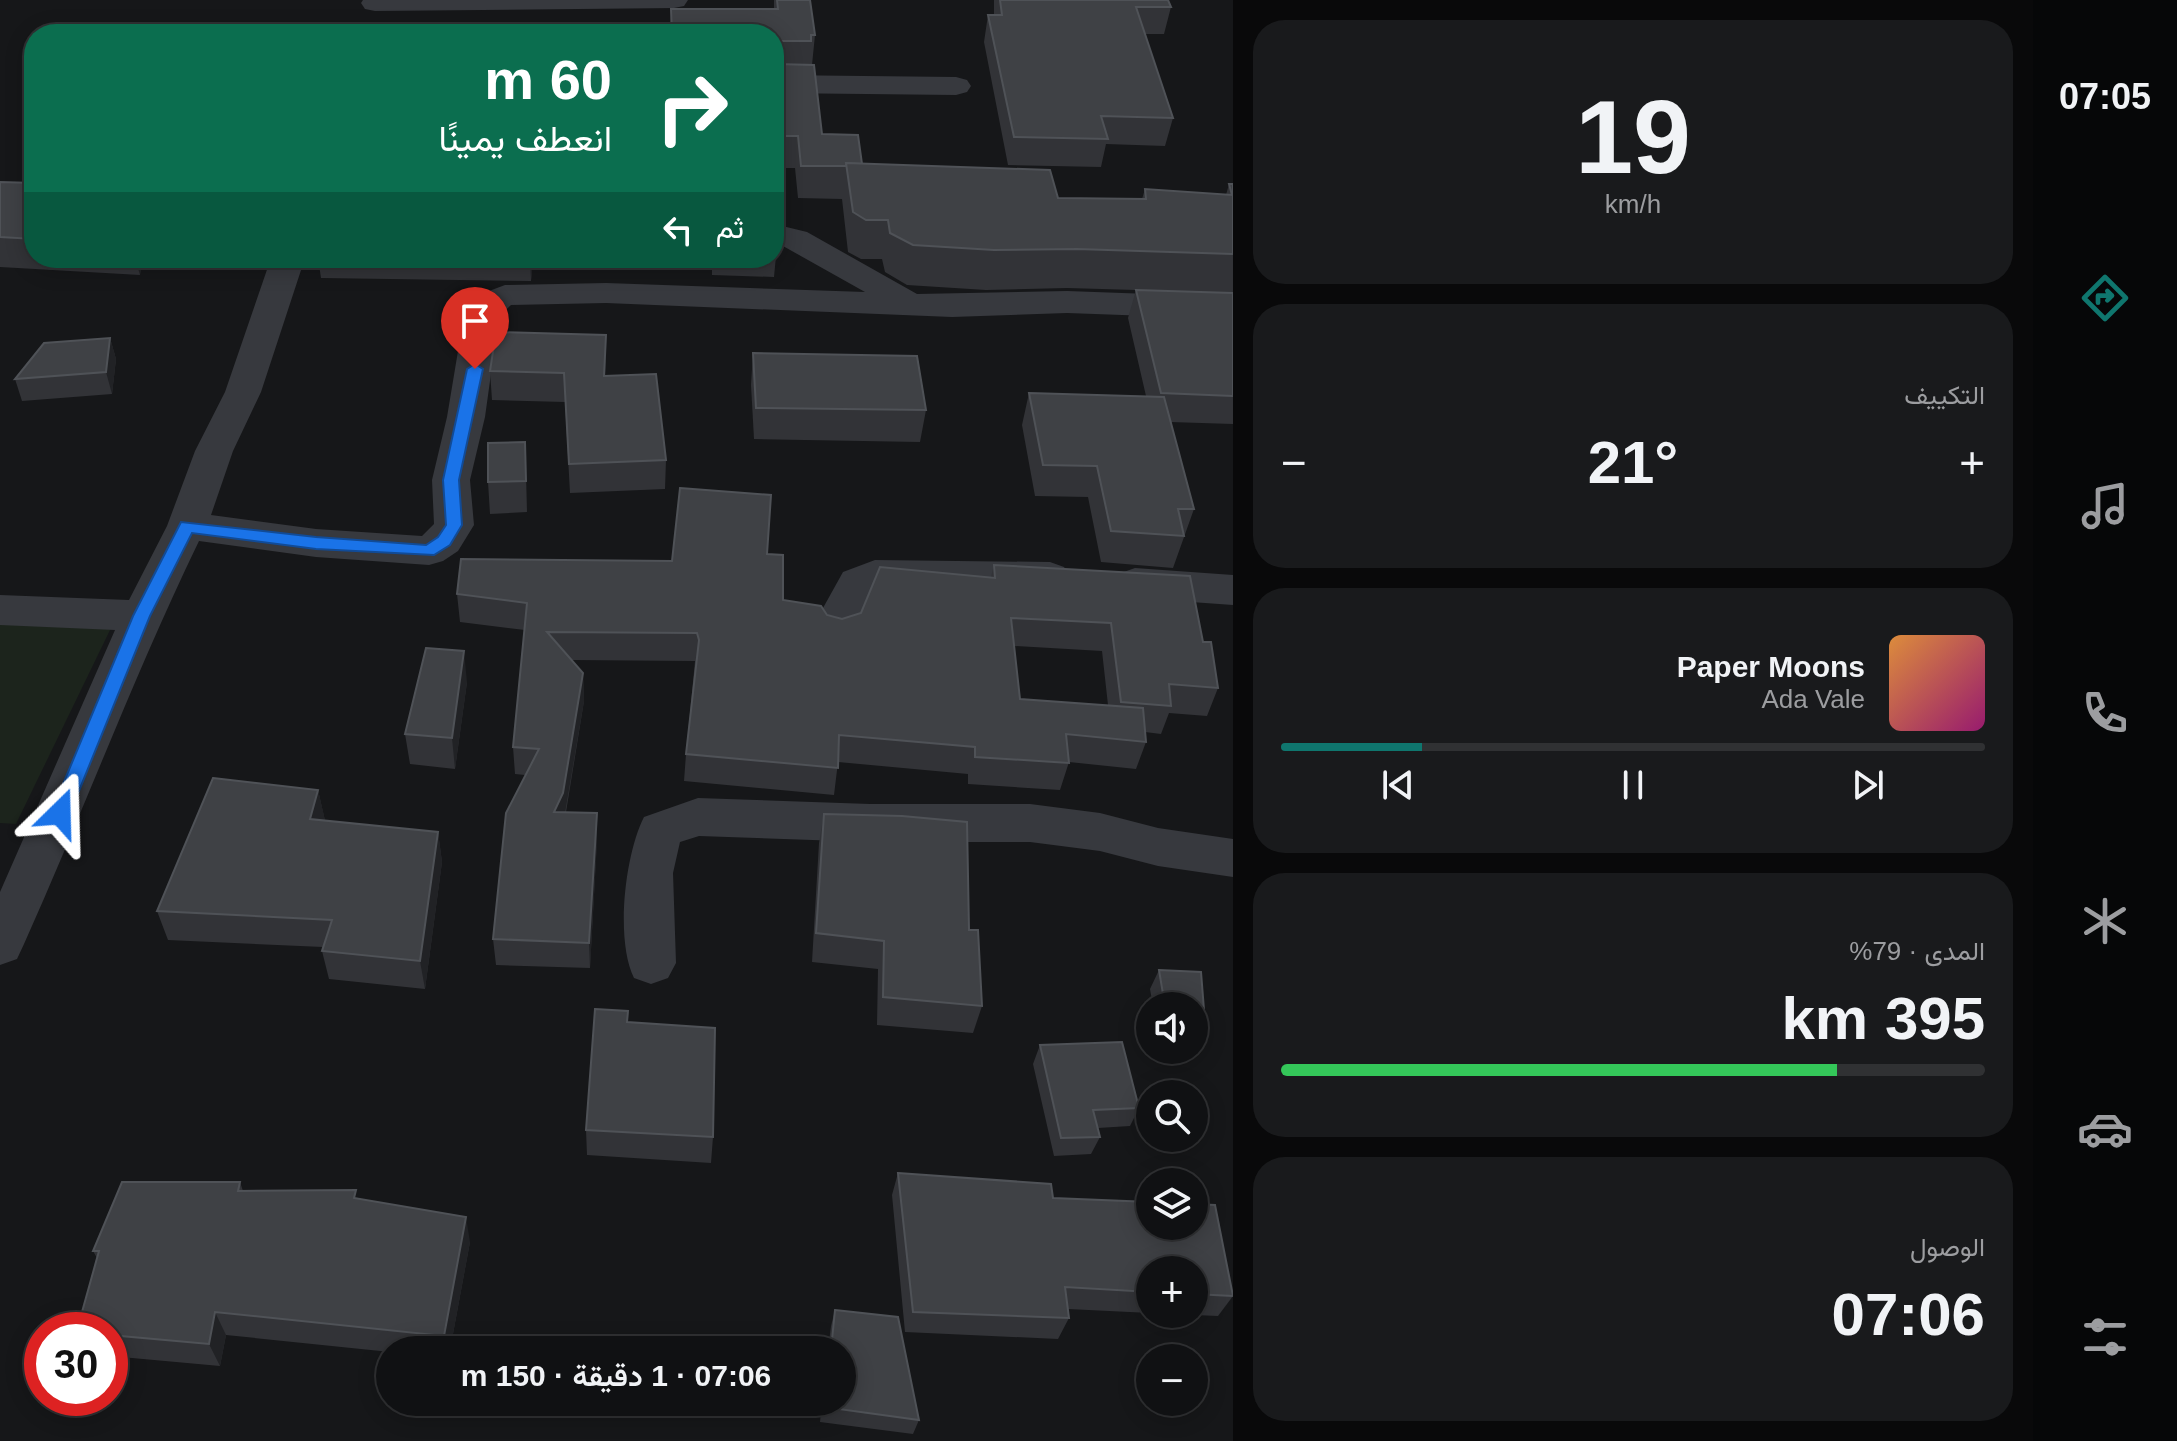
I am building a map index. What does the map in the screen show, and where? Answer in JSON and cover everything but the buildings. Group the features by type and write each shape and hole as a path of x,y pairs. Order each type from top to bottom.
{"street":[{"path":"372,9 674,0"},
{"path":"784,84 956,86"},
{"path":"784,236 795,239 912,304"},
{"path":"0,944 60,813 142,616 187,526 214,451 243,392 285,268"},
{"path":"187,526 389,549 429,551 444,541 454,525 451,480 480,345 482,315 493,301 505,295 606,293 952,306 1067,302 1233,308"},
{"path":"839,629 844,608 857,582 875,574 1030,575 1233,590"},
{"path":"0,610 142,616"},
{"path":"651,963 649,873 660,830 698,817 870,823 1030,823 1100,832 1158,847 1233,858"}],"shaded area":[{"path":"0,621 111,628 16,824 0,823"}],"route":[{"path":"60,813 142,616 187,526 316,543 429,551 444,541 454,525 451,480 475,369"}]}
